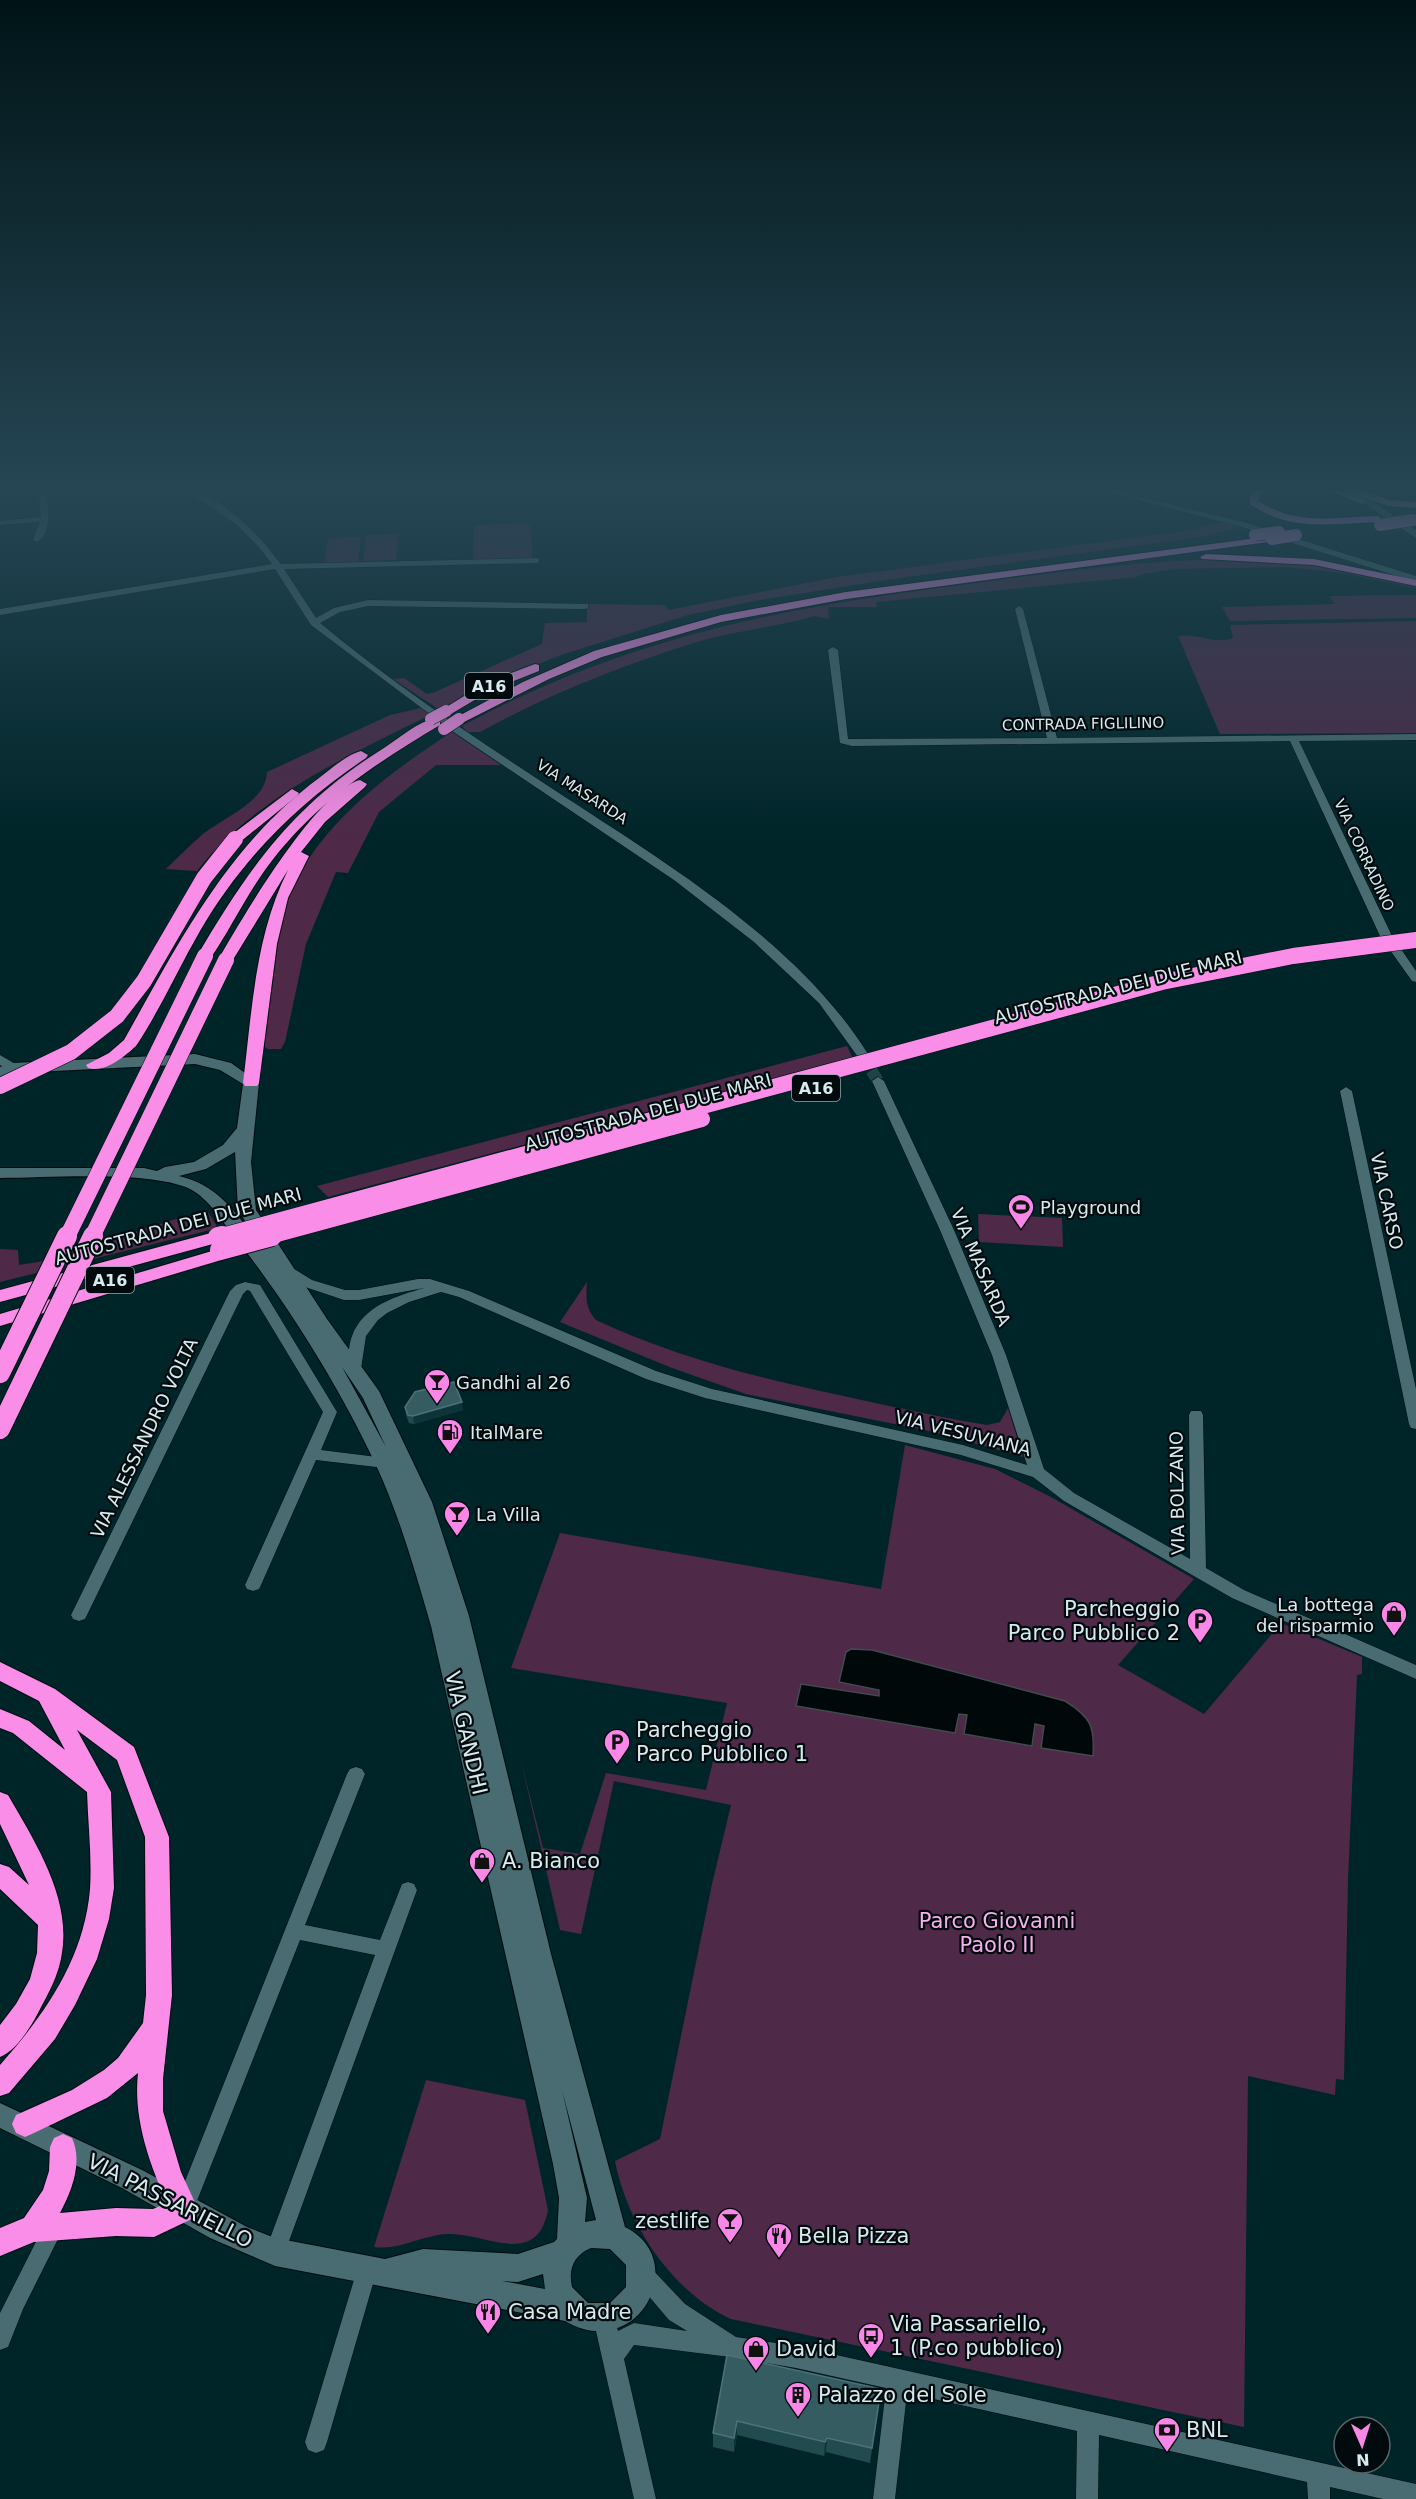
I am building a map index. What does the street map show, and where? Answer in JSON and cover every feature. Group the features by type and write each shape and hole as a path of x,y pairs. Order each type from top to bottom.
{"highway":[{"name":"A16","path":"451,714 489,686 591,647 679,620 739,607"},
{"path":"0,1373 205,956 243,889 291,829 328,793 451,714 600,653 685,627 785,607"},
{"path":"0,1086 71,1052 101,1029 129,1002 201,879 235,838 288,796 361,755 437,723"},
{"path":"0,1430 226,960 268,886 318,824 348,792 437,723"},
{"path":"94,1065 115,1056 130,1043 216,893 257,841 299,799 361,755"},
{"path":"251,1083 269,944 281,898 318,824"},
{"name":"AUTOSTRADA DEI DUE MARI","path":"0,1310 369,1196 1162,982 1293,956 1416,940"},
{"name":"AUTOSTRADA DEI DUE MARI","path":"0,1296 349,1215 1172,992 1302,965 1416,951"},
{"path":"0,1285 219,1244"},
{"path":"0,1320 219,1244"},
{"path":"0,1671 47,1695 126,1754 157,1837 158,2018 150,2079 150,2111 168,2174 184,2209 154,2223 116,2222 44,2228 0,2242"},
{"path":"0,2084 46,2031 85,1959 97,1919 102,1888 99,1792 47,1695"},
{"path":"0,1718 21,1728 99,1792"},
{"path":"0,1802 34,1862 51,1919 51,1947 46,1972 21,2020 0,2044"},
{"path":"0,1874 51,1919"},
{"path":"25,2124 113,2081 139,2055 158,2018"},
{"path":"44,2228 64,2167 63,2147"}],"street":[{"path":"0,612 33,607"},
{"name":"VIA MASARDA","path":"303,607 314,623 477,743 645,852 699,892 770,949 823,1000 849,1031 862,1054"},
{"path":"314,623 337,610 352,607"},
{"path":"1019,609 1052,739"},
{"name":"CONTRADA FIGLILINO","path":"833,650 843,741 1416,737"},
{"name":"VIA CORRADINO","path":"1293,738 1386,936 1416,979"},
{"path":"0,1173 144,1173 183,1170 211,1162 230,1148 244,1130 251,1083 236,1070 221,1063 195,1059 94,1065 4,1066"},
{"name":"VIA MASARDA","path":"878,1081 948,1230 999,1355 1037,1472"},
{"name":"VIA CARSO","path":"1346,1091 1416,1424"},
{"name":"VIA GANDHI","path":"244,1130 242,1189 247,1209 320,1323 372,1396 418,1492 447,1577 490,1744 538,1953 614,2236"},
{"name":"VIA GANDHI","path":"144,1173 195,1185 212,1197 259,1255 334,1371 385,1463 422,1559 442,1626 566,2164 573,2206 567,2250"},
{"name":"VIA VESUVIANA","path":"286,1270 307,1283 344,1295 359,1295 418,1283 464,1294 651,1375 710,1394 963,1450 1017,1468 1037,1472 1069,1497 1247,1598 1416,1672"},
{"name":"VIA ALESSANDRO VOLTA","path":"79,1615 237,1291 243,1286 250,1285 255,1288 330,1412 311,1454"},
{"path":"354,1369 359,1336 378,1313 406,1298 438,1288"},
{"name":"VIA BOLZANO","path":"1196,1415 1198,1571"},
{"path":"253,1586 311,1454 385,1463"},
{"path":"184,2209 356,1774"},
{"path":"275,2252 408,1890"},
{"path":"294,1931 386,1949"},
{"name":"VIA PASSARIELLO","path":"0,2115 25,2124 63,2147 131,2178 234,2237 275,2252 569,2308 585,2317 604,2318"},
{"path":"0,2339 44,2228"},
{"name":"VIA PASSARIELLO","path":"375,2271 423,2264 518,2268 567,2250 591,2235 614,2236"},
{"path":"614,2236 634,2250 642,2273 677,2312 733,2347"},
{"path":"567,2250 558,2264 557,2288 569,2308"},
{"path":"316,2442 375,2271"},
{"path":"642,2273 641,2284 632,2303 624,2310 604,2318 645,2499"},
{"path":"612,2358 626,2337 634,2334 796,2357 1416,2495"},
{"path":"884,2499 897,2380"},
{"path":"1087,2499 1088,2421"},
{"path":"1318,2474 1319,2499"}],"green space":[{"path":"587,607 666,607 669,610 686,607 728,607 688,615 564,654 513,674 440,710 393,679 404,678 427,694 435,692 542,644 545,623 587,622"},
{"path":"821,607 877,607 828,607 829,619 815,616 700,641 588,681 480,732 467,732 462,726 524,695 586,669 708,630"},
{"path":"1222,607 1416,607 1416,618 1230,621"},
{"path":"1416,621 1416,733 1220,734 1178,636 1226,640 1233,638 1230,625"},
{"path":"421,708 430,715 304,781 246,821 197,871 166,869 203,834 252,800 265,783 267,772 390,715"},
{"path":"452,732 501,765 436,765 379,812 348,873 336,872 306,944 285,1042 281,1049 268,1049 263,1046 276,937 286,902 299,875 334,826 355,805 379,784"},
{"path":"847,1046 852,1057 328,1197 317,1186"},
{"path":"208,1212 218,1228 0,1282 0,1249 18,1250 19,1265 38,1262 176,1219"},
{"name":"Playground","path":"978,1214 1062,1218 1063,1247 979,1242"},
{"path":"587,1282 588,1307 596,1320 659,1346 724,1367 823,1392 987,1425 1000,1422 1008,1408 1023,1457 934,1432 746,1394 672,1368 560,1322"},
{"name":"Parco Giovanni Paolo II","path":"905,1445 995,1469 1051,1497 1194,1579 1118,1665 1204,1714 1281,1623 1362,1657 1362,1674 1357,1675 1348,1880 1344,2080 1336,2079 1335,2095 1248,2076 1244,2427 731,2319 690,2292 655,2254 641,2232 621,2185 615,2161 660,2139 712,1884 731,1805 614,1781 581,1934 560,1930 520,1757 543,1848 580,1854 606,1773 706,1790 727,1703 511,1668 560,1533 881,1589"},
{"path":"426,2080 525,2100 548,2210 542,2228 533,2238 522,2243 509,2244 465,2235 441,2234 394,2247 374,2247"}],"shaded area":[{"path":"851,1649 872,1650 1065,1701 1081,1712 1090,1724 1093,1756 1041,1748 1044,1726 1035,1724 1032,1746 964,1734 967,1715 959,1714 955,1733 796,1706 801,1684 879,1696 879,1690 839,1682 846,1652"}],"building":[{"path":"454,1382 462,1402 413,1416 408,1415 405,1407 415,1392"},
{"name":"Palazzo del Sole","path":"727,2355 881,2389 872,2448 827,2438 825,2442 737,2421 734,2438 713,2433"}],"tunnel":[{"path":"862,1055 878,1081"}],"place":[{"name":"Playground","path":"1021,1230"},
{"name":"Gandhi al 26","path":"437,1405"},
{"name":"ItalMare","path":"450,1455"},
{"name":"La Villa","path":"457,1537"},
{"name":"La bottega del risparmio","path":"1394,1637"},
{"name":"Parcheggio Parco Pubblico 2","path":"1200,1644"},
{"name":"Parcheggio Parco Pubblico 1","path":"617,1765"},
{"name":"A. Bianco","path":"482,1884"},
{"name":"zestlife","path":"730,2244"},
{"name":"Bella Pizza","path":"779,2259"},
{"name":"Casa Madre","path":"488,2335"},
{"name":"Via Passariello, 1 (P.co pubblico)","path":"871,2359"},
{"name":"David","path":"756,2372"},
{"name":"Palazzo del Sole","path":"798,2418"},
{"name":"BNL","path":"1167,2453"}]}
